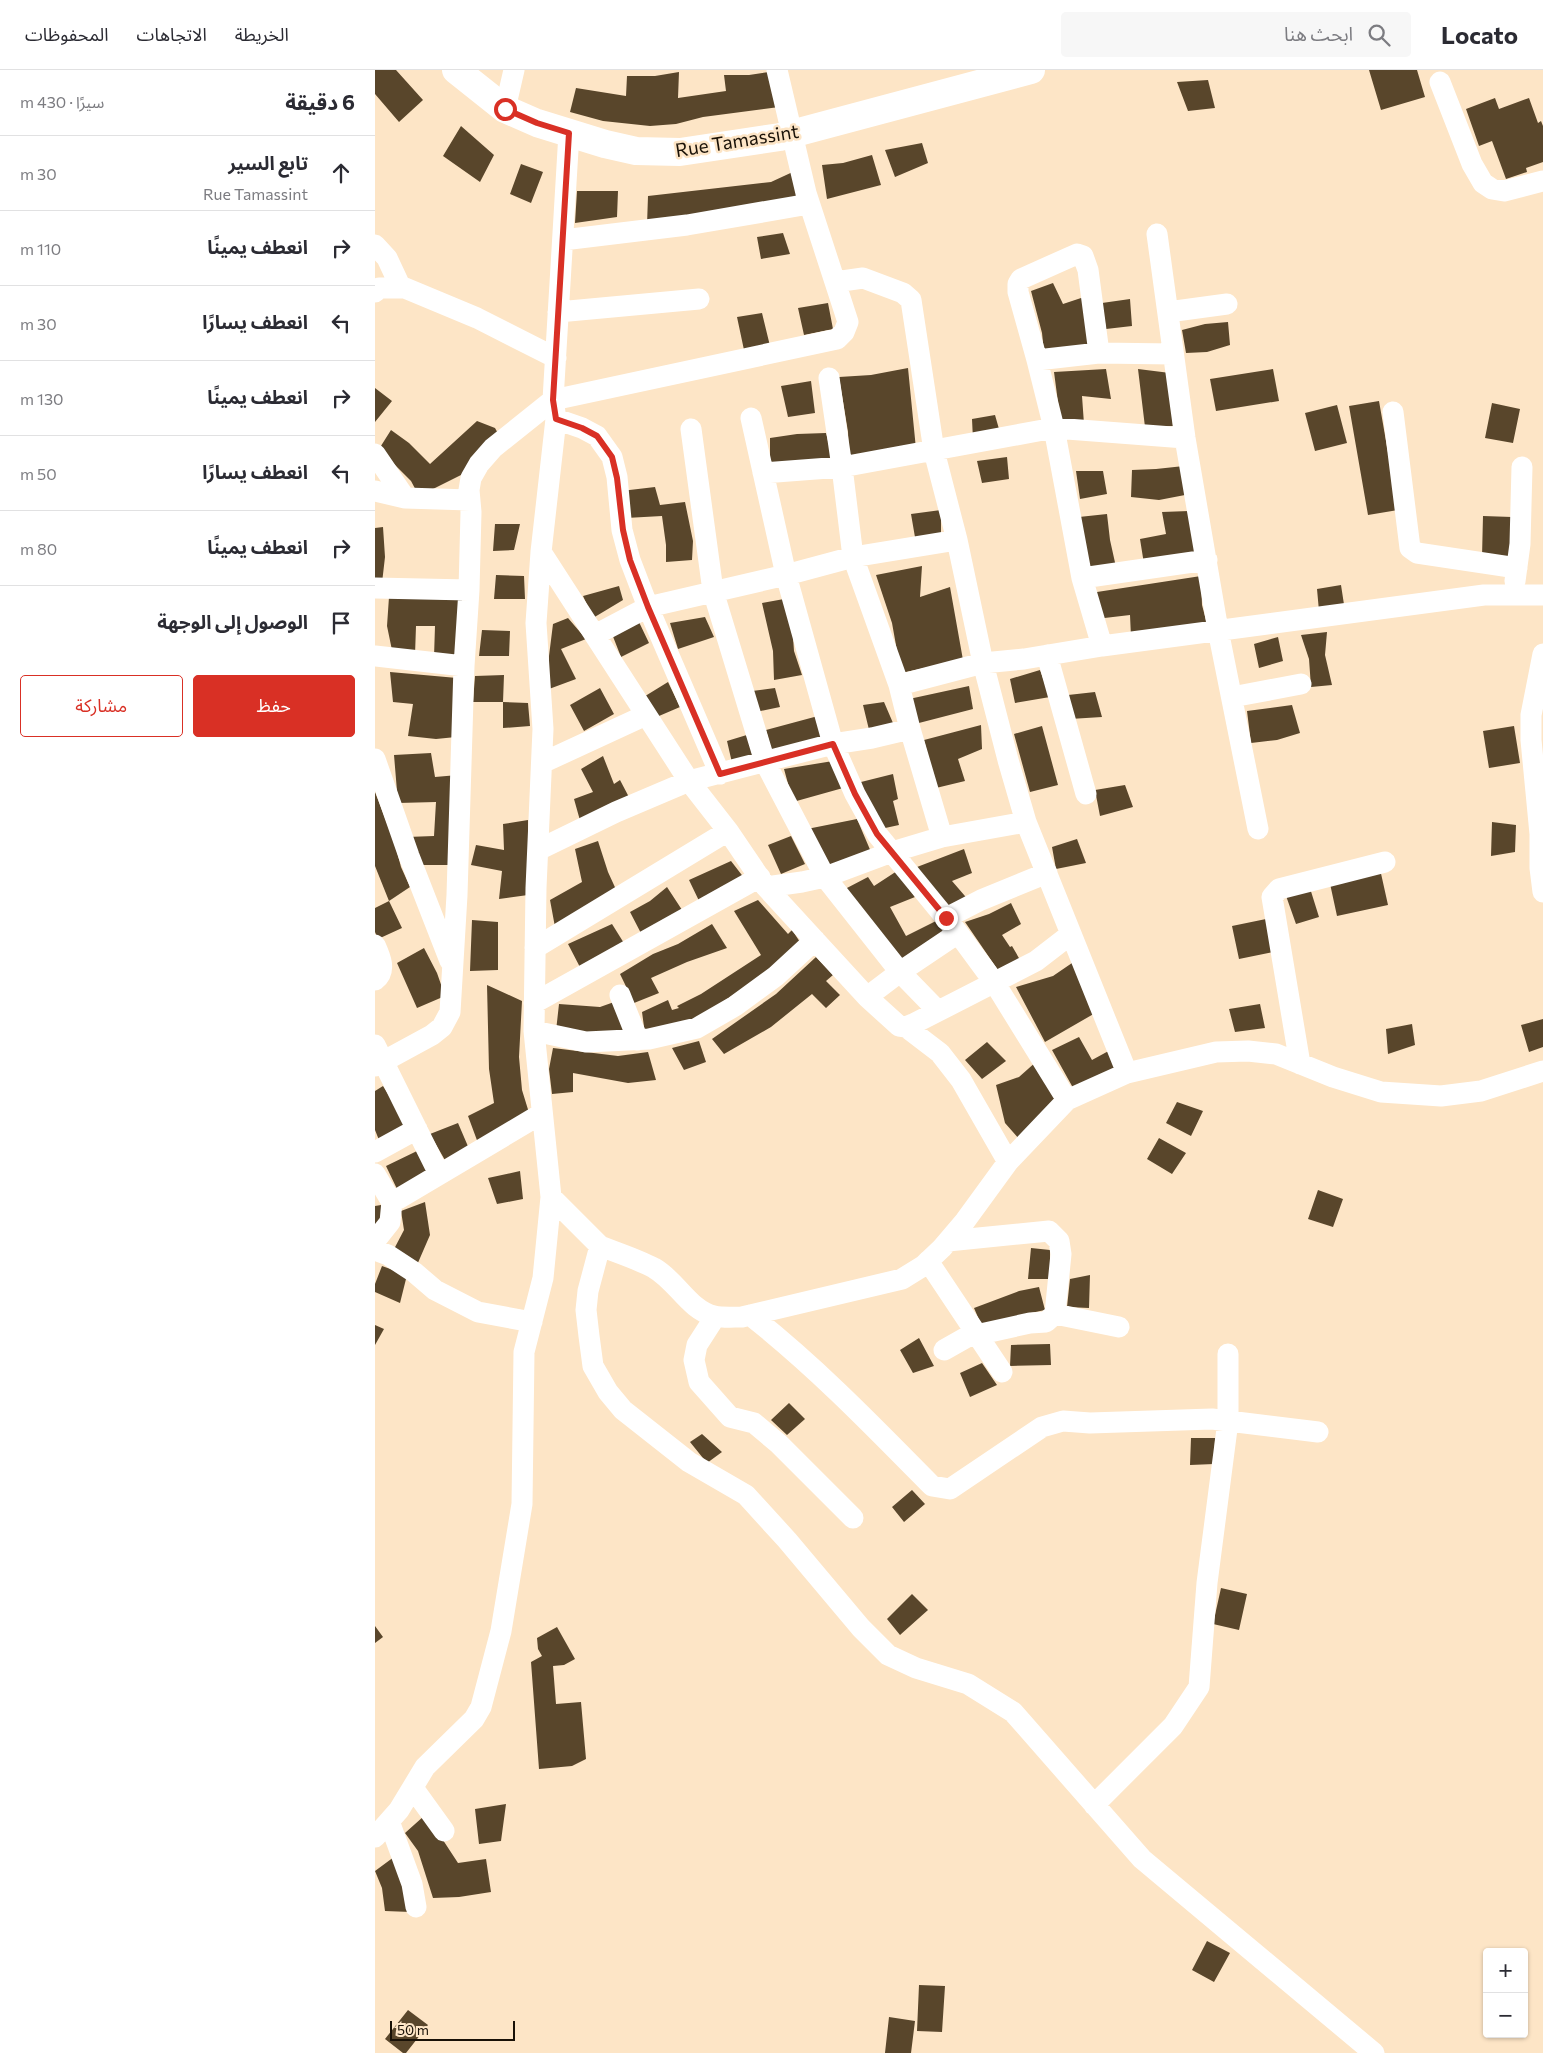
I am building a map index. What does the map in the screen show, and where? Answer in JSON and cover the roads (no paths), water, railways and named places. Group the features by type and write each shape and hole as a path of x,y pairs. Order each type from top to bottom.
{"main road":[{"name":"Rue Tamassint","path":"456,70 505,109 537,123 605,144 636,151 680,152 793,134 1031,70"}],"street":[{"path":"505,109 514,70"},
{"path":"439,1174 378,1058 432,1035 442,1027 450,1012 457,895 469,590 471,512 469,490 471,478 479,464 493,448 555,409 837,340 844,332 848,322 809,204 777,70"},
{"path":"1440,82 1472,164 1483,183 1492,189 1504,191 1543,181"},
{"path":"416,1907 413,1884 382,1829 399,1810 425,1767 474,1719 481,1707 487,1686 501,1631 522,1504 525,1352 543,1278 551,1197 534,1031 543,729 536,623 555,409 558,312 569,133"},
{"path":"563,240 687,225 809,204"},
{"path":"1157,234 1185,438 1219,630 1258,829"},
{"path":"375,245 387,258 401,288"},
{"path":"1099,353 1088,270 1083,256 1077,254 1021,279 1018,284 1018,292 1054,428 1082,578 1102,646"},
{"path":"835,282 863,278 903,293 911,300 934,451 957,540 983,663 1026,822 1127,1072"},
{"path":"375,292 379,288 401,288 477,318 556,358"},
{"path":"558,312 699,299"},
{"path":"1167,312 1227,304"},
{"path":"1037,360 1099,353 1173,354"},
{"path":"829,378 843,467 853,557 899,685 909,729 942,837"},
{"path":"555,409 597,436 612,457 617,478 623,530 630,560 648,607 720,774"},
{"path":"1393,412 1410,548 1417,553 1517,568"},
{"path":"751,418 786,575 833,744 867,818 994,982 1067,1100"},
{"path":"763,473 843,467 1054,428 1185,438"},
{"path":"691,429 713,592 765,762 825,877 900,972 937,1010"},
{"path":"375,454 405,498"},
{"path":"1514,595 1520,544 1522,467"},
{"path":"375,492 405,498 470,500"},
{"path":"595,635 648,607 786,575 853,557 957,540"},
{"path":"541,552 689,781 728,831 763,882 867,997 899,1026 906,1027 940,1053 961,1080 1008,1162"},
{"path":"1082,578 1207,560"},
{"path":"375,588 469,590"},
{"path":"899,685 983,663 1102,646 1484,595 1543,595"},
{"path":"1543,654 1531,715 1531,740 1540,834 1539,868 1543,892"},
{"path":"1047,655 1085,794"},
{"path":"375,656 465,666"},
{"path":"1232,697 1301,684"},
{"path":"542,763 646,715"},
{"path":"539,850 616,812 689,781 833,744 872,738 909,729"},
{"path":"375,759 409,856 453,968"},
{"path":"534,1003 763,882 802,882 825,877 892,852 942,837 1026,822"},
{"path":"535,948 728,831"},
{"path":"1300,1064 1272,897 1279,889 1385,862"},
{"path":"867,997 900,972 981,900 1047,873"},
{"path":"906,1027 1036,961 1071,934"},
{"path":"534,1031 586,1042 649,1039 697,1028 735,1006 776,976 815,940"},
{"path":"375,945 382,969 379,977 375,980"},
{"path":"620,995 638,1040"},
{"path":"551,1197 601,1246 655,1269 673,1283 701,1311 715,1316 742,1317 902,1279 928,1262 948,1241 1008,1162 1067,1100 1127,1072 1216,1052 1248,1051 1276,1054 1333,1078 1381,1092 1441,1096 1481,1091 1543,1070"},
{"path":"392,1201 541,1114"},
{"path":"375,1152 417,1129"},
{"path":"375,1174 392,1201 390,1222 375,1241"},
{"path":"944,1350 967,1337 1030,1323 1046,1322 1055,1314 1061,1254 1059,1241 1049,1231 948,1241"},
{"path":"601,1246 586,1310 593,1366 608,1392 623,1410 689,1462 746,1496 787,1540 861,1628 888,1655 916,1668 968,1684 1013,1712 1142,1860 1374,2053"},
{"path":"375,1250 388,1254 414,1272 435,1290 478,1312 532,1322"},
{"path":"928,1262 1002,1372"},
{"path":"1055,1314 1119,1327"},
{"path":"750,1315 784,1342 849,1401 932,1486 942,1489 950,1489 1042,1427 1063,1420 1090,1424 1212,1418 1318,1432"},
{"path":"715,1316 697,1345 694,1360 699,1382 730,1417 755,1423 779,1444 853,1518"},
{"path":"1094,1805 1173,1726 1199,1687 1207,1582 1228,1421 1228,1354"},
{"path":"413,1788 444,1831"}]}
